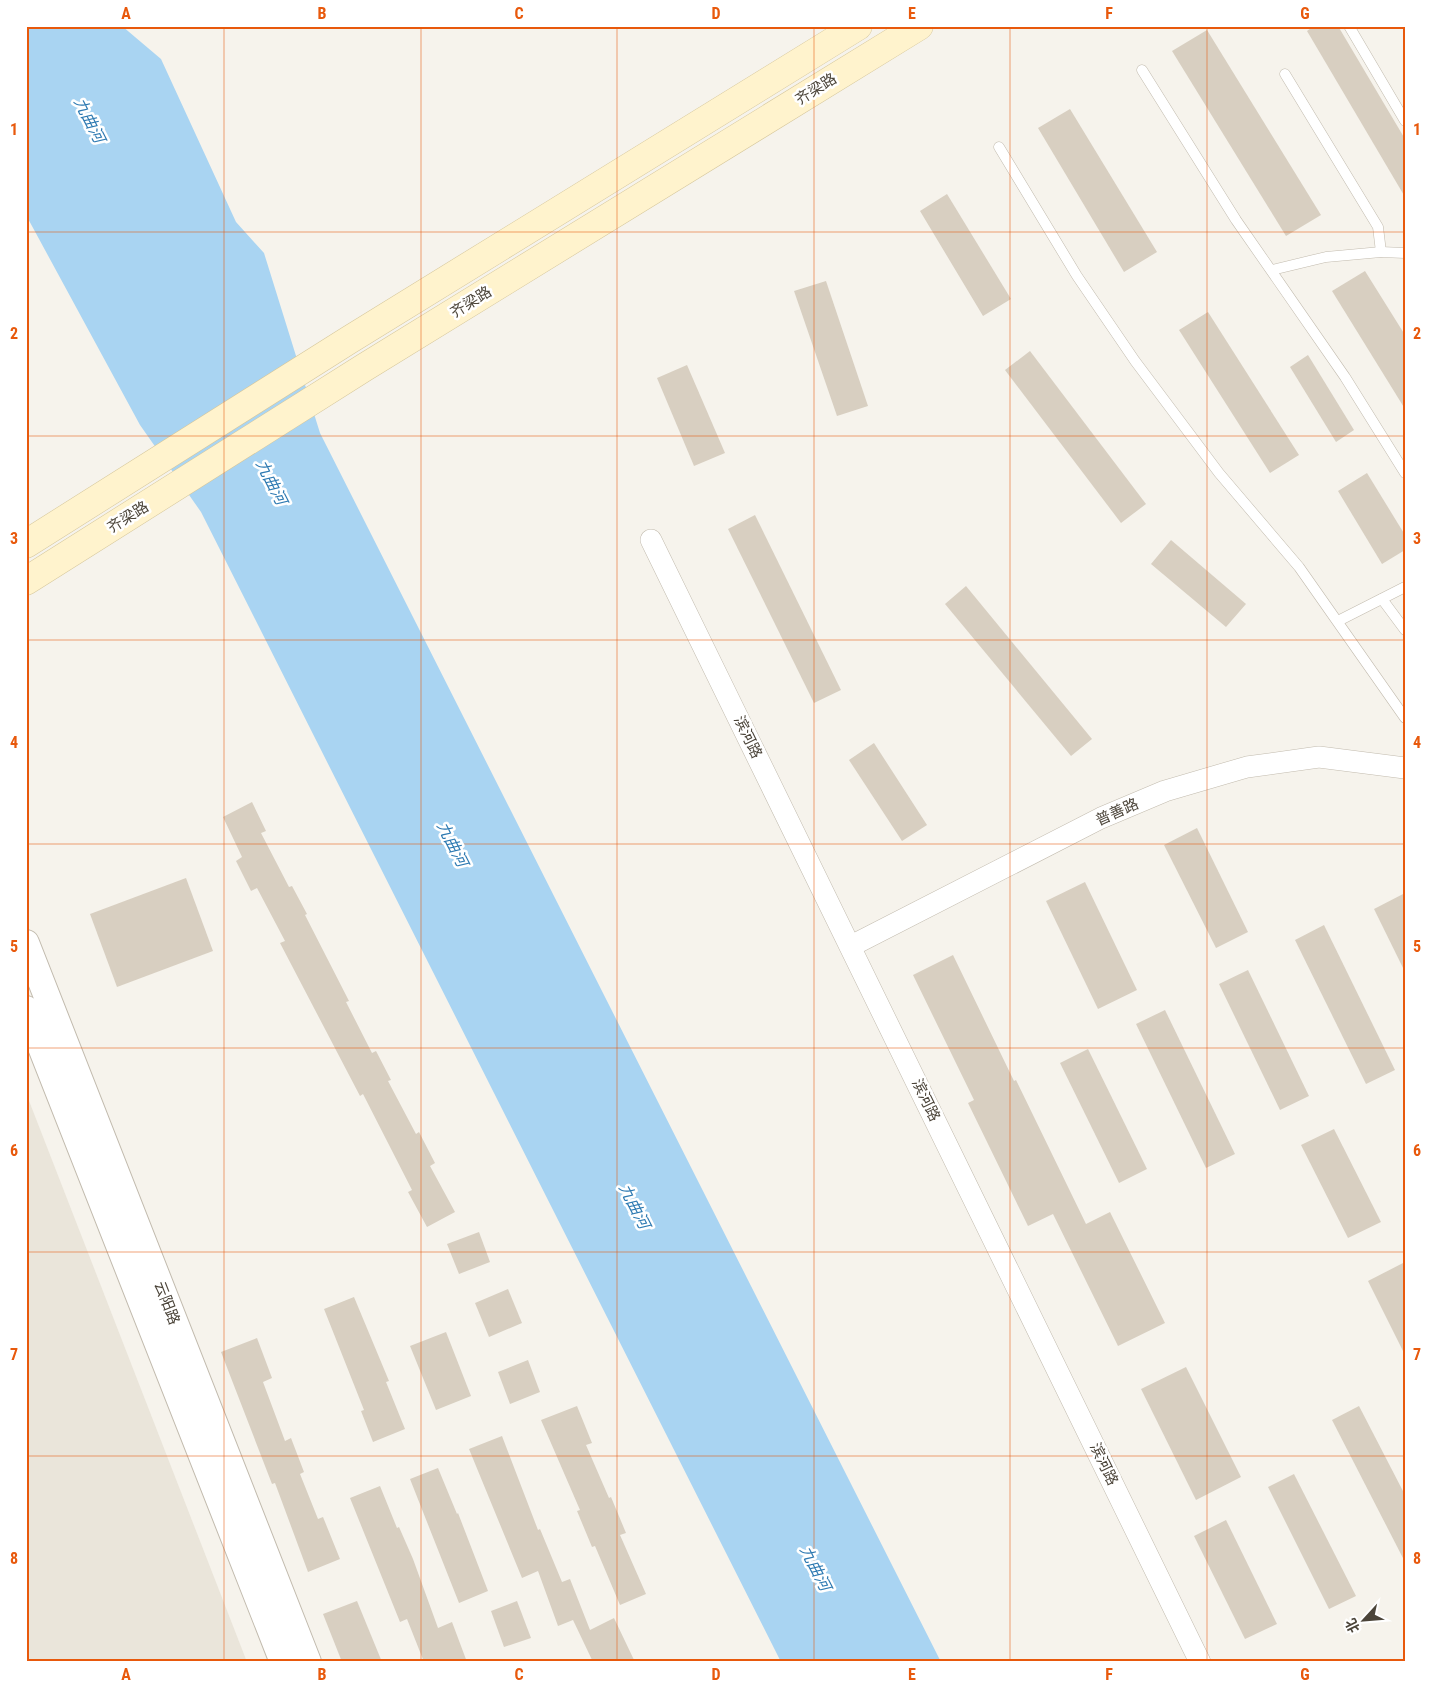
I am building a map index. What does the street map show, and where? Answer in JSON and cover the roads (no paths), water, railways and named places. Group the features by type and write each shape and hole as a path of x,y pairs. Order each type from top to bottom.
{"main road":[{"name":"齐梁路","path":"26,544 349,340 858,26"},
{"name":"齐梁路","path":"26,582 365,367 919,26"}],"street":[{"name":"滨河路","path":"651,540 1200,1662"},
{"name":"普善路","path":"851,946 1101,818 1165,791 1247,767 1319,757 1405,768"},
{"name":"云阳路","path":"26,943 308,1662"},
{"name":"云阳路","path":"26,1009 283,1662"}],"lane":[{"path":"1349,26 1405,121"},
{"path":"1142,70 1236,220 1345,377 1405,473"},
{"path":"1285,74 1378,227 1381,252"},
{"path":"999,148 1077,276 1134,361 1219,474 1299,567 1405,718"},
{"path":"1272,270 1326,257 1381,252 1405,253"},
{"path":"1338,621 1405,587"},
{"path":"1382,599 1405,630"}],"water":[{"name":"九曲河","path":"26,26 122,26 161,59 236,222 264,253 320,433 941,1662 781,1662 201,512 140,425 26,215"}]}
